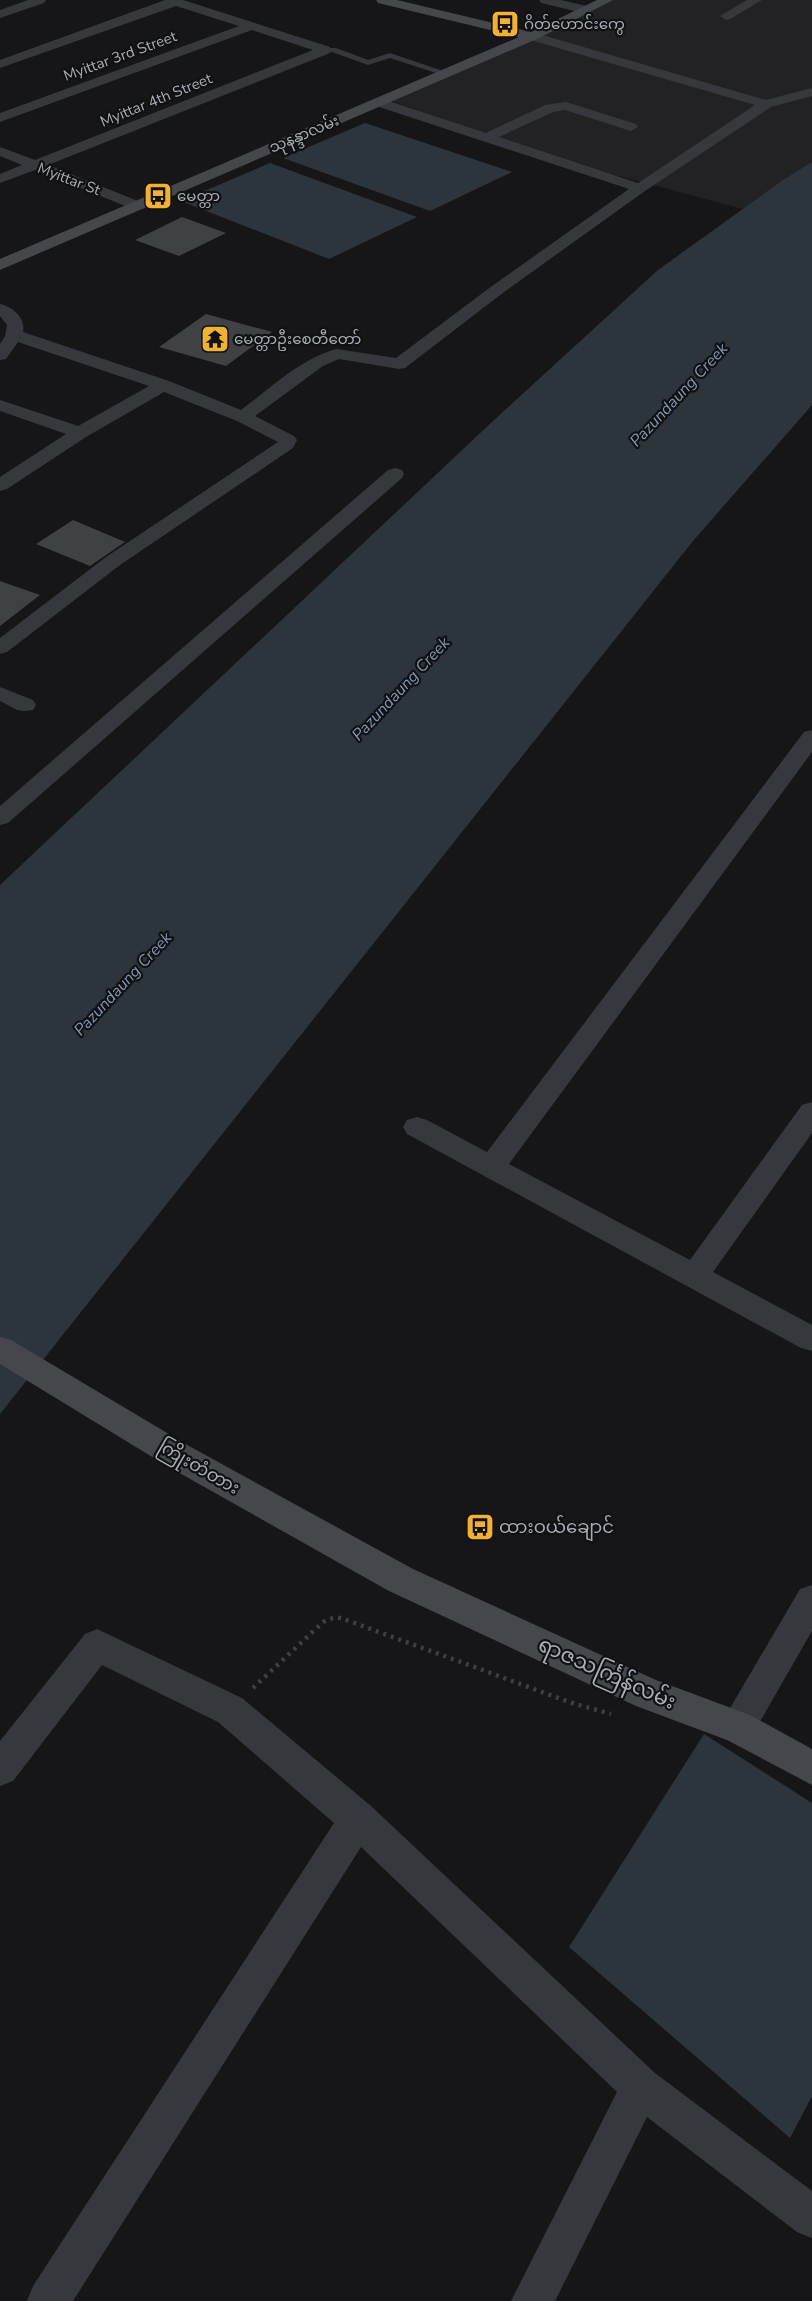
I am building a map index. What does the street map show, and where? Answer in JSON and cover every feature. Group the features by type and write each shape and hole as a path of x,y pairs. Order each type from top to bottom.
{"main road":[{"path":"382,0 532,36"},
{"name":"သုနန္ဒာလမ်း","path":"0,265 532,36 608,0"},
{"name":"ကြိုးတံတား","path":"0,1349 178,1456 401,1580"},
{"name":"ရာဇသင်္ကြန်လမ်း","path":"401,1580 648,1694 738,1727 812,1768"}],"street":[{"path":"0,14 40,0"},
{"path":"545,0 587,10"},
{"path":"726,16 756,0"},
{"path":"0,64 173,1 325,50"},
{"name":"Myittar 3rd Street","path":"0,118 252,26"},
{"path":"532,36 766,104"},
{"name":"Myittar 4th Street","path":"0,179 325,50"},
{"path":"243,416 317,362 338,354 399,364 498,289 640,188 766,104 812,92"},
{"path":"378,102 640,188"},
{"path":"486,138 558,106 566,106 631,127"},
{"name":"Myittar St","path":"0,150 35,166 138,206"},
{"path":"0,309 13,316 16,321 14,336 0,355"},
{"path":"0,648 114,561 287,444 288,440 243,416 163,385 14,336"},
{"path":"0,485 80,434 163,385"},
{"path":"0,405 80,434"},
{"path":"0,818 395,474"},
{"path":"0,693 25,705"},
{"path":"491,1167 812,737"},
{"path":"694,1276 812,1112"},
{"path":"416,1127 812,1339"},
{"path":"738,1727 812,1600"},
{"path":"0,1769 97,1645 230,1710 358,1819 641,2087 812,2217"},
{"path":"48,2301 358,1819"},
{"path":"532,2301 641,2087"}],"lane":[{"path":"325,50 333,50 368,63 390,55 445,73"}],"path":[{"path":"230,1710 323,1622 333,1618 341,1618 599,1712 615,1714 648,1694"}],"shaded area":[{"path":"612,0 812,0 812,162 743,209 544,156 387,99"}],"water":[{"path":"365,123 512,172 430,211 283,158"},
{"name":"Pazundaung Creek","path":"812,162 812,405 693,541 0,1414 0,885 493,421 658,270 783,180"},
{"path":"270,163 417,217 329,259 181,201"},
{"path":"704,1734 812,1803 812,2096 790,2138 569,1947"}],"building":[{"path":"182,217 226,233 179,256 135,240"},
{"name":"မေတ္တာဦးစေတီတော်","path":"206,314 272,332 226,366 159,347"},
{"path":"73,520 125,542 90,566 36,544"},
{"path":"0,581 40,595 0,626"}],"place":[{"name":"ဂိတ်ဟောင်းကွေ","path":"505,24"},
{"name":"မေတ္တာ","path":"158,196"},
{"name":"မေတ္တာဦးစေတီတော်","path":"215,339"},
{"name":"ထားဝယ်ချောင်","path":"480,1527"}]}
